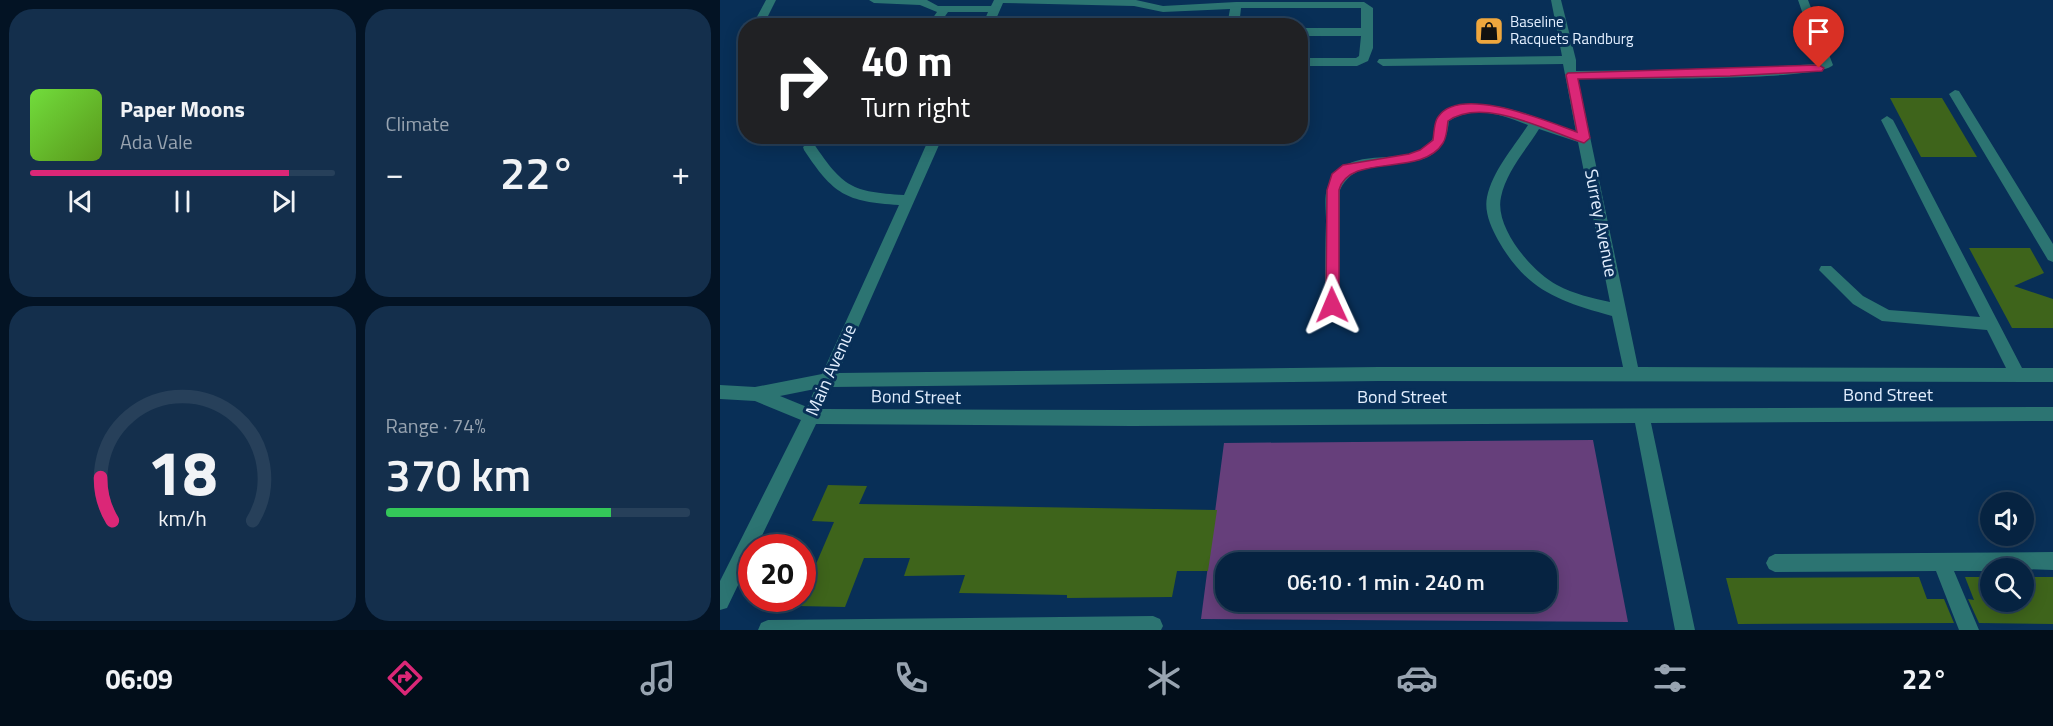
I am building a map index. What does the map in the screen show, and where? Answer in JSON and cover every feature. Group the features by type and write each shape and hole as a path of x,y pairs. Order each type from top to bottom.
{"street":[{"path":"761,18 771,0"},
{"path":"874,0 922,2 930,8 945,9 998,3 1134,3 1163,9 1236,5 1364,5 1366,9 1366,56 1357,62 1308,62"},
{"name":"Surrey Avenue","path":"1556,0 1570,60 1632,375"},
{"path":"1572,75 1819,68 1827,65 1803,0"},
{"path":"991,18 998,3"},
{"path":"1234,18 1236,5"},
{"path":"938,18 945,9"},
{"path":"1308,32 1366,32"},
{"path":"1383,62 1570,60"},
{"path":"1955,94 2053,256"},
{"path":"1332,305 1333,190 1336,177 1347,168 1410,158 1424,153 1438,142 1443,119 1452,112 1466,108 1501,110 1584,138"},
{"path":"1887,120 2018,375"},
{"path":"1536,123 1496,190 1492,208 1500,231 1519,262 1538,283 1568,297 1619,310"},
{"name":"Main Avenue","path":"720,601 810,416 933,144"},
{"path":"809,147 840,187 873,198 908,200"},
{"path":"1826,270 1858,300 1887,316 1991,324"},
{"name":"Bond Street","path":"720,392 755,394 826,380 1378,374 2053,375"},
{"name":"Bond Street","path":"755,394 810,416 1143,418 2053,414"},
{"path":"1641,415 1685,630"},
{"path":"1941,561 1968,630"},
{"path":"1775,563 2053,561"},
{"path":"768,630 1153,626"}],"shaded area":[{"path":"1593,440 1628,622 1201,619 1224,443"}],"building":[{"path":"1890,98 1942,98 1977,157 1921,157"},
{"path":"1969,248 2030,248 2044,273 2014,286 2053,299 2053,328 2012,328"},
{"path":"828,485 867,486 859,504 1217,510 1208,571 1177,571 1172,597 1067,598 1067,595 959,593 965,575 904,576 910,558 864,558 845,607 816,606 816,564 834,522 812,521"},
{"path":"1919,577 1927,599 1944,599 1954,623 1738,624 1726,578"},
{"path":"1965,577 1980,577 1980,612 2034,612 2034,577 2053,577 2053,624 1979,623 1968,599 1974,600"}],"place":[{"name":"Baseline Racquets Randburg","path":"1489,31"}],"route":[{"path":"1332,305 1333,190 1336,177 1347,168 1410,158 1424,153 1438,142 1443,119 1452,112 1480,107 1501,110 1584,138 1572,75 1730,73 1819,68"}]}
